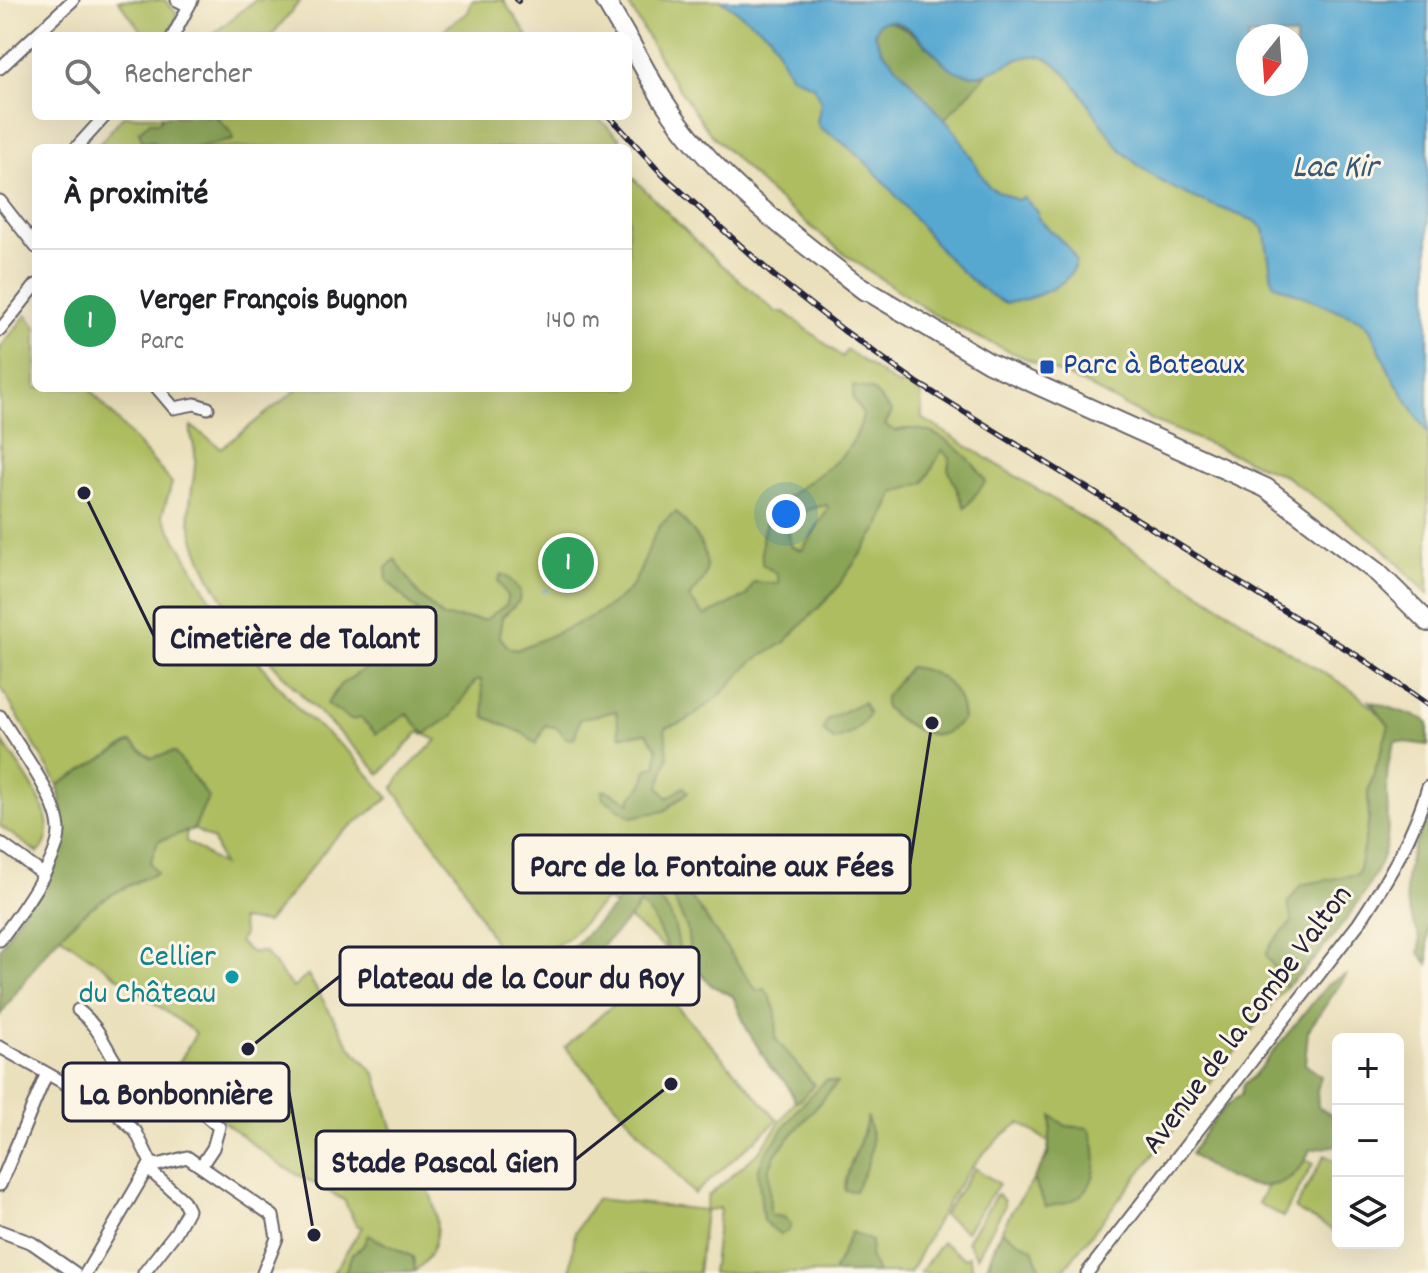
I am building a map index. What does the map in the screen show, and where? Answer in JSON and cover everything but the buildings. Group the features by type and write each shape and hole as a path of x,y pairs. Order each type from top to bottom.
{"main road":[{"path":"605,0 624,32"},
{"path":"632,47 665,104 697,144 778,222 856,284 961,357 1011,383 1090,416 1105,416"},
{"path":"856,284 965,350 1266,488 1378,573 1428,622"},
{"path":"1011,383 1027,385 1069,403 1083,403"},
{"path":"1328,535 1428,638"}],"street":[{"path":"39,32 73,0"},
{"path":"175,32 190,3 177,0"},
{"path":"0,68 32,38"},
{"path":"80,144 101,120"},
{"path":"0,201 32,241"},
{"path":"0,330 32,290"},
{"path":"160,392 174,408 197,404 208,408"},
{"path":"0,716 48,797 59,830 43,874 0,940"},
{"name":"Avenue de la Combe Valton","path":"1087,1273 1359,923 1416,827 1428,787"},
{"path":"0,843 43,874"},
{"path":"78,1010 98,1027 113,1063 132,1081 169,1095 205,1115 219,1127 213,1148 201,1166"},
{"path":"0,1047 114,1111 136,1132 149,1166 183,1200 188,1210 176,1232 144,1273"},
{"path":"0,1185 46,1075"},
{"path":"114,1111 132,1081"},
{"path":"149,1166 187,1157 261,1206 275,1221 274,1251 263,1273"},
{"path":"86,1273 149,1166"},
{"path":"0,1231 32,1243 75,1273"}],"green space":[{"path":"118,0 165,0 176,12 176,20 168,32 142,32"},
{"path":"255,0 301,0 274,32 216,32"},
{"path":"472,0 503,0 525,32 440,32 468,12"},
{"path":"626,0 1428,0 1428,594 1381,546 1287,477 1152,420 1082,383 933,314 847,256 770,193 709,132 670,76"},
{"path":"886,21 914,34 954,69 986,75 944,120 881,50 874,34 879,23"},
{"path":"120,120 600,120 620,139 619,144 99,144"},
{"path":"220,120 232,134 233,140 214,144 155,144 153,141 142,141 139,131 150,122"},
{"path":"632,177 707,252 776,312 785,312 842,357 847,350 899,386 906,383 921,394 922,418 1337,680 1378,712 1390,726 1368,792 1369,819 1358,875 1322,941 1061,1273 985,1273 1006,1221 1039,1171 1047,1152 1049,1142 1020,1123 984,1153 955,1190 910,1273 712,1273 720,1208 705,1211 698,1273 570,1273 575,1232 596,1199 705,1210 708,1196 759,1152 795,1101 787,1082 771,1068 747,1029 733,996 711,985 691,962 674,956 606,899 571,935 521,971 515,973 507,966 456,873 393,789 400,776 437,740 419,732 380,774 268,658 218,591 200,556 190,521 195,462 191,426 221,448 294,392 632,392"},
{"path":"26,315 32,322 32,392 92,392 172,483 162,515 207,593 301,712 351,754 389,798 334,839 267,923 240,920 244,935 239,942 250,952 264,952 293,988 308,975 350,1046 376,1075 407,1176 421,1175 435,1212 436,1238 432,1250 415,1271 413,1257 363,1247 352,1254 345,1273 333,1273 362,1227 356,1225 344,1200 280,1165 224,1122 206,1095 172,1075 196,1033 59,935 105,899 157,873 150,863 158,840 186,831 186,841 222,865 213,840 194,829 208,797 174,752 151,758 131,742 58,785 0,686 0,348"},
{"path":"853,386 872,390 892,412 885,425 895,431 909,429 935,434 969,459 986,481 965,508 948,469 950,458 942,450 924,483 894,493 880,526 834,592 784,643 752,662 717,698 686,721 665,728 668,757 659,787 668,798 684,787 688,792 664,811 631,817 603,798 602,791 606,790 631,803 631,797 643,785 647,769 657,766 657,748 647,733 620,736 616,711 580,719 574,739 566,738 558,728 545,725 536,744 521,732 485,717 481,680 476,680 451,717 425,734 407,714 376,734 361,718 351,720 327,704 340,685 426,628 426,621 387,580 386,568 395,559 419,595 443,617 485,620 507,604 507,596 498,581 501,574 509,578 520,591 519,601 502,617 499,636 508,647 516,650 579,623 624,594 633,584 660,526 676,512 694,533 706,558 704,579 689,598 705,616 746,596 754,582 779,584 777,574 762,564 763,533 770,516 782,502 829,467 856,436 863,414 853,399","holes":["827,505 828,509 802,550 792,547 789,529 796,517 818,507"]},
{"path":"909,667 939,676 953,689 963,719 948,732 935,734 919,730 885,707 885,697"},
{"path":"1370,701 1424,719 1428,723 1428,745 1396,741 1388,765 1388,827 1383,857 1347,919 1315,959 1286,987 1266,955 1272,943 1292,922 1288,903 1301,885 1358,874 1369,819 1368,792 1389,726"},
{"path":"863,702 869,714 854,731 833,740 823,730 828,719"},
{"path":"3,742 45,812 48,828 46,841 38,853 0,826"},
{"path":"131,742 151,758 174,752 208,797 194,829 158,841 150,863 157,873 103,899 83,914 50,947 0,1015 0,949 62,843 64,825 58,785"},
{"path":"1428,817 1428,964 1419,953 1420,938 1407,903 1406,878 1416,841"},
{"path":"640,887 659,899 665,907 677,936 680,958 668,949 652,917 640,904 618,931 591,954 535,996 524,993 526,980 560,960 633,888"},
{"path":"680,892 693,900 757,991 765,989 769,995 777,1024 775,1038 814,1085 800,1100 795,1101 786,1082 771,1068 747,1029 733,996 711,985 691,962 687,928 673,898"},
{"path":"648,974 778,1120 694,1194 565,1047"},
{"path":"1347,974 1308,1031 1305,1064 1321,1076 1317,1091 1318,1107 1332,1115 1332,1146 1310,1150 1299,1168 1286,1180 1271,1185 1255,1186 1222,1175 1191,1154 1213,1121 1241,1095 1243,1084 1251,1079 1328,984"},
{"path":"826,1080 837,1083 776,1153 769,1169 770,1215 784,1217 791,1224 788,1231 780,1234 763,1221 758,1171 764,1156 797,1110"},
{"path":"1052,1116 1066,1126 1089,1128 1095,1165 1090,1183 1077,1198 1046,1207 1033,1179 1048,1155"},
{"path":"867,1118 872,1138 867,1164 855,1191 845,1190 848,1173"},
{"path":"1288,1150 1313,1164 1283,1217 1258,1203"},
{"path":"1325,1155 1332,1159 1332,1230 1295,1209"},
{"path":"975,1168 999,1184 966,1231 943,1215"},
{"path":"997,1194 1004,1201 1004,1207 977,1257 967,1241"},
{"path":"1001,1231 1033,1248 1042,1273 985,1273"},
{"path":"851,1232 871,1241 870,1256 877,1273 833,1273"},
{"path":"368,1235 413,1257 415,1271 345,1273 352,1254 363,1246"},
{"path":"942,1242 965,1258 969,1256 974,1273 920,1273"}],"water":[{"name":"Lac Kir","path":"721,0 1428,0 1428,434 1390,373 1370,329 1361,320 1273,284 1264,229 1255,221 1169,186 1137,165 1113,141 1076,86 1056,64 1035,56 970,75 948,67 902,24 891,21 879,23 874,34 882,50 956,132 989,187 1017,200 1023,197 1038,212 1038,218 1070,249 1076,261 1066,278 1048,291 1004,303 977,285 954,264 870,167 847,146 820,128 817,122 821,102 813,86 790,75 770,35"}],"waterway":[{"path":"543,591 547,590"}],"railway":[{"path":"613,120 664,176 773,275 843,330 916,382 1364,660 1428,705"}],"place":[{"name":"Parc à Bateaux","path":"1047,367"},
{"name":"Cimetière de Talant","path":"84,493"},
{"name":"Verger François Bugnon","path":"568,563"},
{"name":"Parc de la Fontaine aux Fées","path":"932,723"},
{"name":"Cellier du Château","path":"232,977"},
{"name":"Plateau de la Cour du Roy","path":"248,1049"},
{"name":"Stade Pascal Gien","path":"671,1084"},
{"name":"La Bonbonnière","path":"314,1235"}]}
